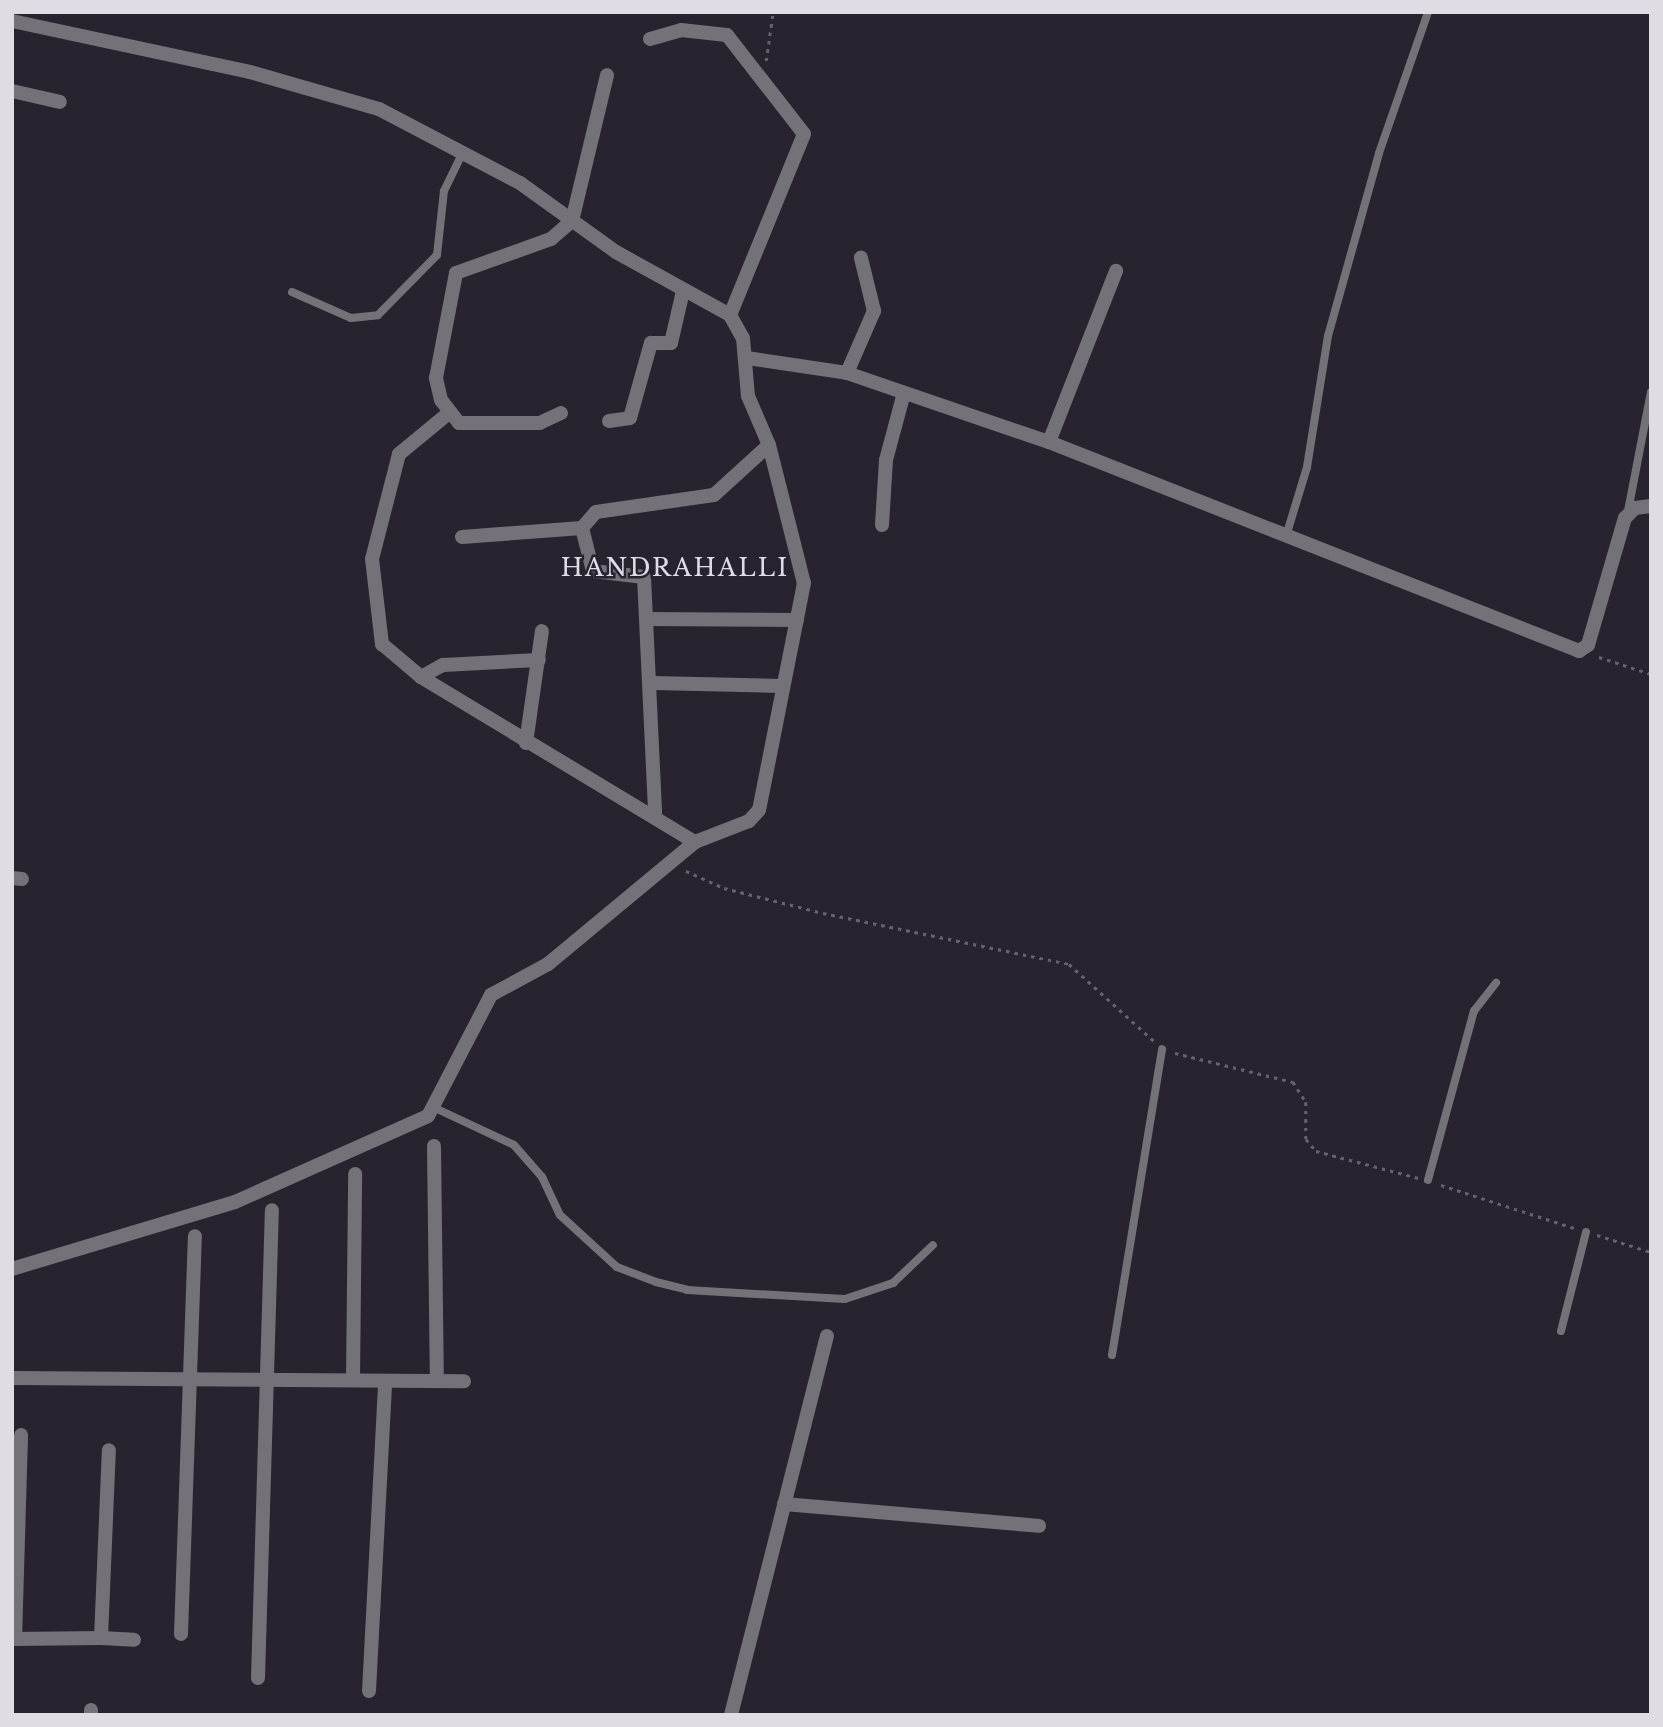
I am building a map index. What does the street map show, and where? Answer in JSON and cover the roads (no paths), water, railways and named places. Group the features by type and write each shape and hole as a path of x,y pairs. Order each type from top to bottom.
{"street":[{"path":"12,21 314,90 379,109 464,150 683,290 730,315 747,358 750,404 769,445 802,568 797,620 781,686 759,810 750,821 695,842 548,964 491,995 435,1108 418,1122 235,1202 12,1269"},
{"path":"650,39 681,30 720,32 766,78 800,124 804,145 730,315"},
{"path":"561,413 540,423 483,426 459,423 450,412 436,378 456,273 551,239 572,221 607,75"},
{"path":"12,91 60,102"},
{"path":"847,373 874,312 861,258"},
{"path":"1049,442 1116,271"},
{"path":"609,421 630,418 651,343 671,343 683,290"},
{"path":"747,358 847,373 1049,442 1287,533 1579,651 1588,645 1628,514 1651,506"},
{"path":"882,525 886,460 904,393"},
{"path":"450,412 399,454 372,559 377,632 394,658 421,677 526,743 655,813 695,842"},
{"path":"462,537 582,528 596,512 714,495 769,445"},
{"path":"582,528 593,571 642,574 653,683 655,813"},
{"path":"646,619 797,620"},
{"path":"526,743 542,631"},
{"path":"421,677 443,665 538,660"},
{"path":"653,683 781,686"},
{"path":"434,1146 437,1381"},
{"path":"353,1380 355,1174"},
{"path":"258,1678 271,1380 272,1210"},
{"path":"181,1634 194,1236"},
{"path":"731,1715 827,1336"},
{"path":"12,1378 464,1381"},
{"path":"369,1691 386,1381"},
{"path":"21,1435 14,1639 134,1640"},
{"path":"102,1638 108,1450"},
{"path":"784,1504 1040,1526"}],"lane":[{"path":"1287,533 1307,467 1332,323 1379,153 1428,12"},
{"path":"292,292 351,318 378,315 436,256 444,191 464,150"},
{"path":"1628,514 1651,392"},
{"path":"1428,1181 1474,1011 1496,983"},
{"path":"1112,1355 1162,1049"},
{"path":"435,1108 514,1145 542,1177 560,1215 617,1267 656,1282 687,1290 845,1299 894,1283 933,1245"},
{"path":"1561,1331 1586,1232"}],"district":[{"name":"HANDRAHALLI","path":"675,568"}]}
